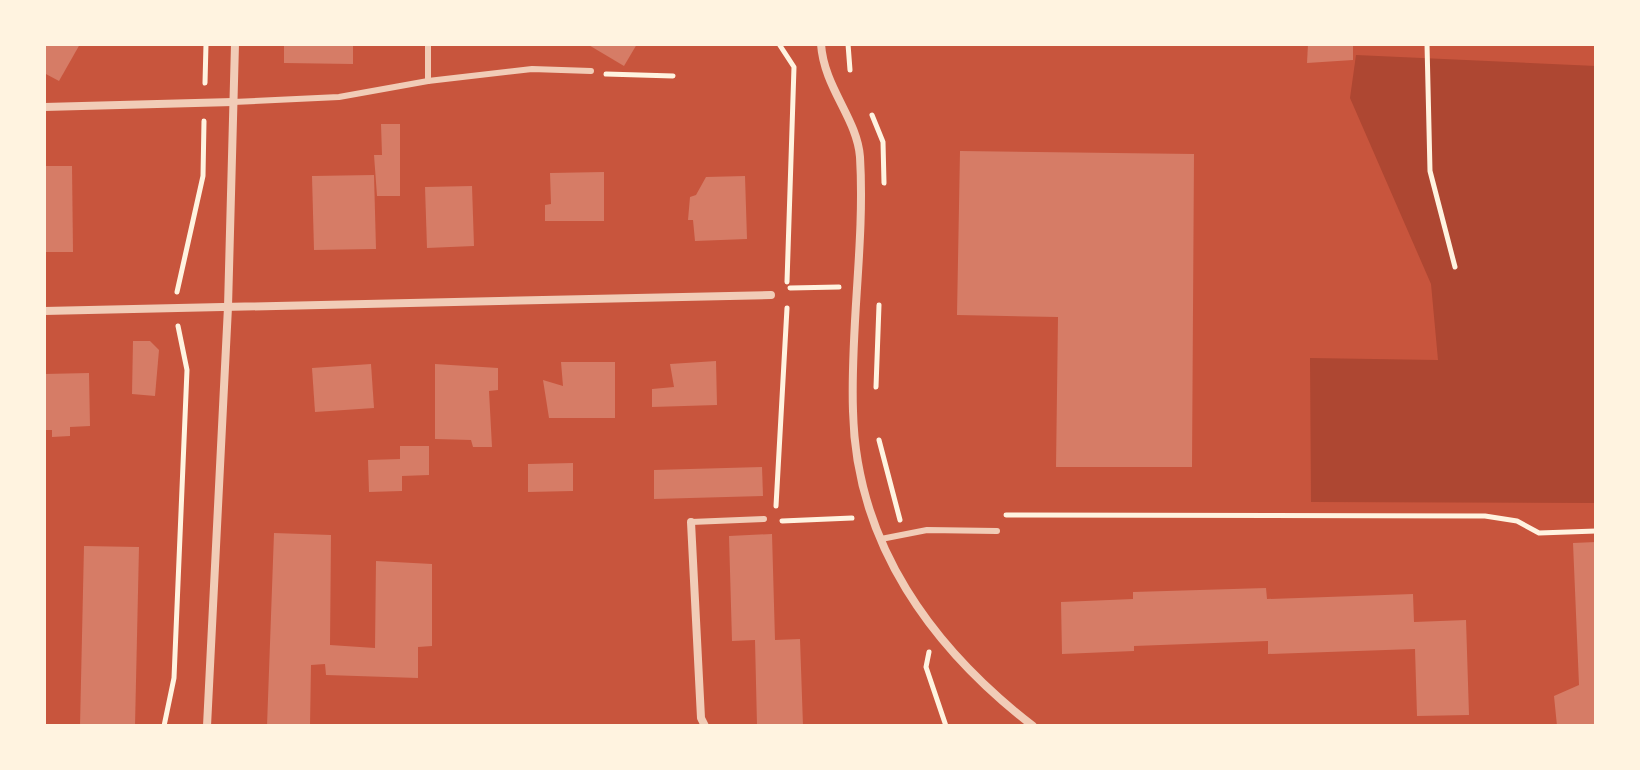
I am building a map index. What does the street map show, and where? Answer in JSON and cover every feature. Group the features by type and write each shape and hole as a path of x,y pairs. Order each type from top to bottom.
{"street":[{"path":"207,726 228,307 235,44"},
{"path":"821,44 826,74 859,152 853,415 860,471 881,539 908,596 935,632 995,697 1033,726"},
{"path":"44,107 233,102"},
{"path":"44,311 771,295"},
{"path":"691,522 701,718 705,726"}],"lane":[{"path":"428,44 428,81"},
{"path":"233,102 339,97 428,81 502,75 532,69 591,71"},
{"path":"691,522 764,519"},
{"path":"881,539 927,530 997,531"}],"path":[{"path":"177,294 203,176 206,44"},
{"path":"775,522 794,67 779,44"},
{"path":"1427,44 1430,171 1455,267"},
{"path":"602,74 673,76"},
{"path":"787,288 828,287"},
{"path":"164,726 174,678 187,370 178,327"},
{"path":"897,513 911,517"},
{"path":"1003,515 1485,516 1517,521 1539,533 1596,531"},
{"path":"794,521 848,519"},
{"path":"929,651 925,663 946,726"}],"shaded area":[{"path":"1356,55 1596,66 1596,503 1311,502 1310,358 1438,360 1431,284 1350,98"}],"building":[{"path":"44,44 80,44 59,81 44,73"},
{"path":"284,44 353,44 353,64 284,63"},
{"path":"587,44 637,44 624,66"},
{"path":"1308,44 1353,44 1353,60 1307,63"},
{"path":"381,124 400,124 400,196 377,196 374,155 382,155"},
{"path":"960,151 1194,154 1192,467 1056,467 1058,317 957,315"},
{"path":"44,166 72,166 73,252 44,252"},
{"path":"604,172 604,221 545,221 545,205 551,204 550,173"},
{"path":"374,175 376,249 314,250 312,176"},
{"path":"745,176 747,239 695,241 693,220 688,220 690,197 696,195 706,177"},
{"path":"472,186 474,246 427,248 425,187"},
{"path":"133,341 150,341 159,350 155,396 132,394"},
{"path":"716,361 717,405 652,407 652,389 674,387 670,364"},
{"path":"561,362 615,362 615,418 549,418 543,380 563,386"},
{"path":"371,364 374,408 315,412 312,368"},
{"path":"435,364 498,368 498,390 489,391 492,447 473,447 471,440 435,439"},
{"path":"89,373 90,426 70,427 70,436 52,437 52,430 44,430 44,374"},
{"path":"400,446 429,446 429,475 402,476 402,491 369,492 368,460 400,459"},
{"path":"573,463 573,491 528,492 528,464"},
{"path":"762,467 763,496 654,499 654,470"},
{"path":"274,533 331,535 330,645 375,648 376,561 432,564 432,646 418,647 418,678 326,675 325,664 311,665 310,726 267,726"},
{"path":"772,534 775,640 800,639 803,726 757,726 755,640 732,641 729,536"},
{"path":"1596,542 1596,726 1557,726 1554,696 1579,685 1573,543"},
{"path":"84,546 139,547 135,726 80,726"},
{"path":"1266,588 1267,599 1413,594 1414,622 1466,620 1469,715 1417,716 1415,649 1268,654 1268,641 1134,646 1134,651 1062,654 1061,602 1133,599 1133,592"}]}
